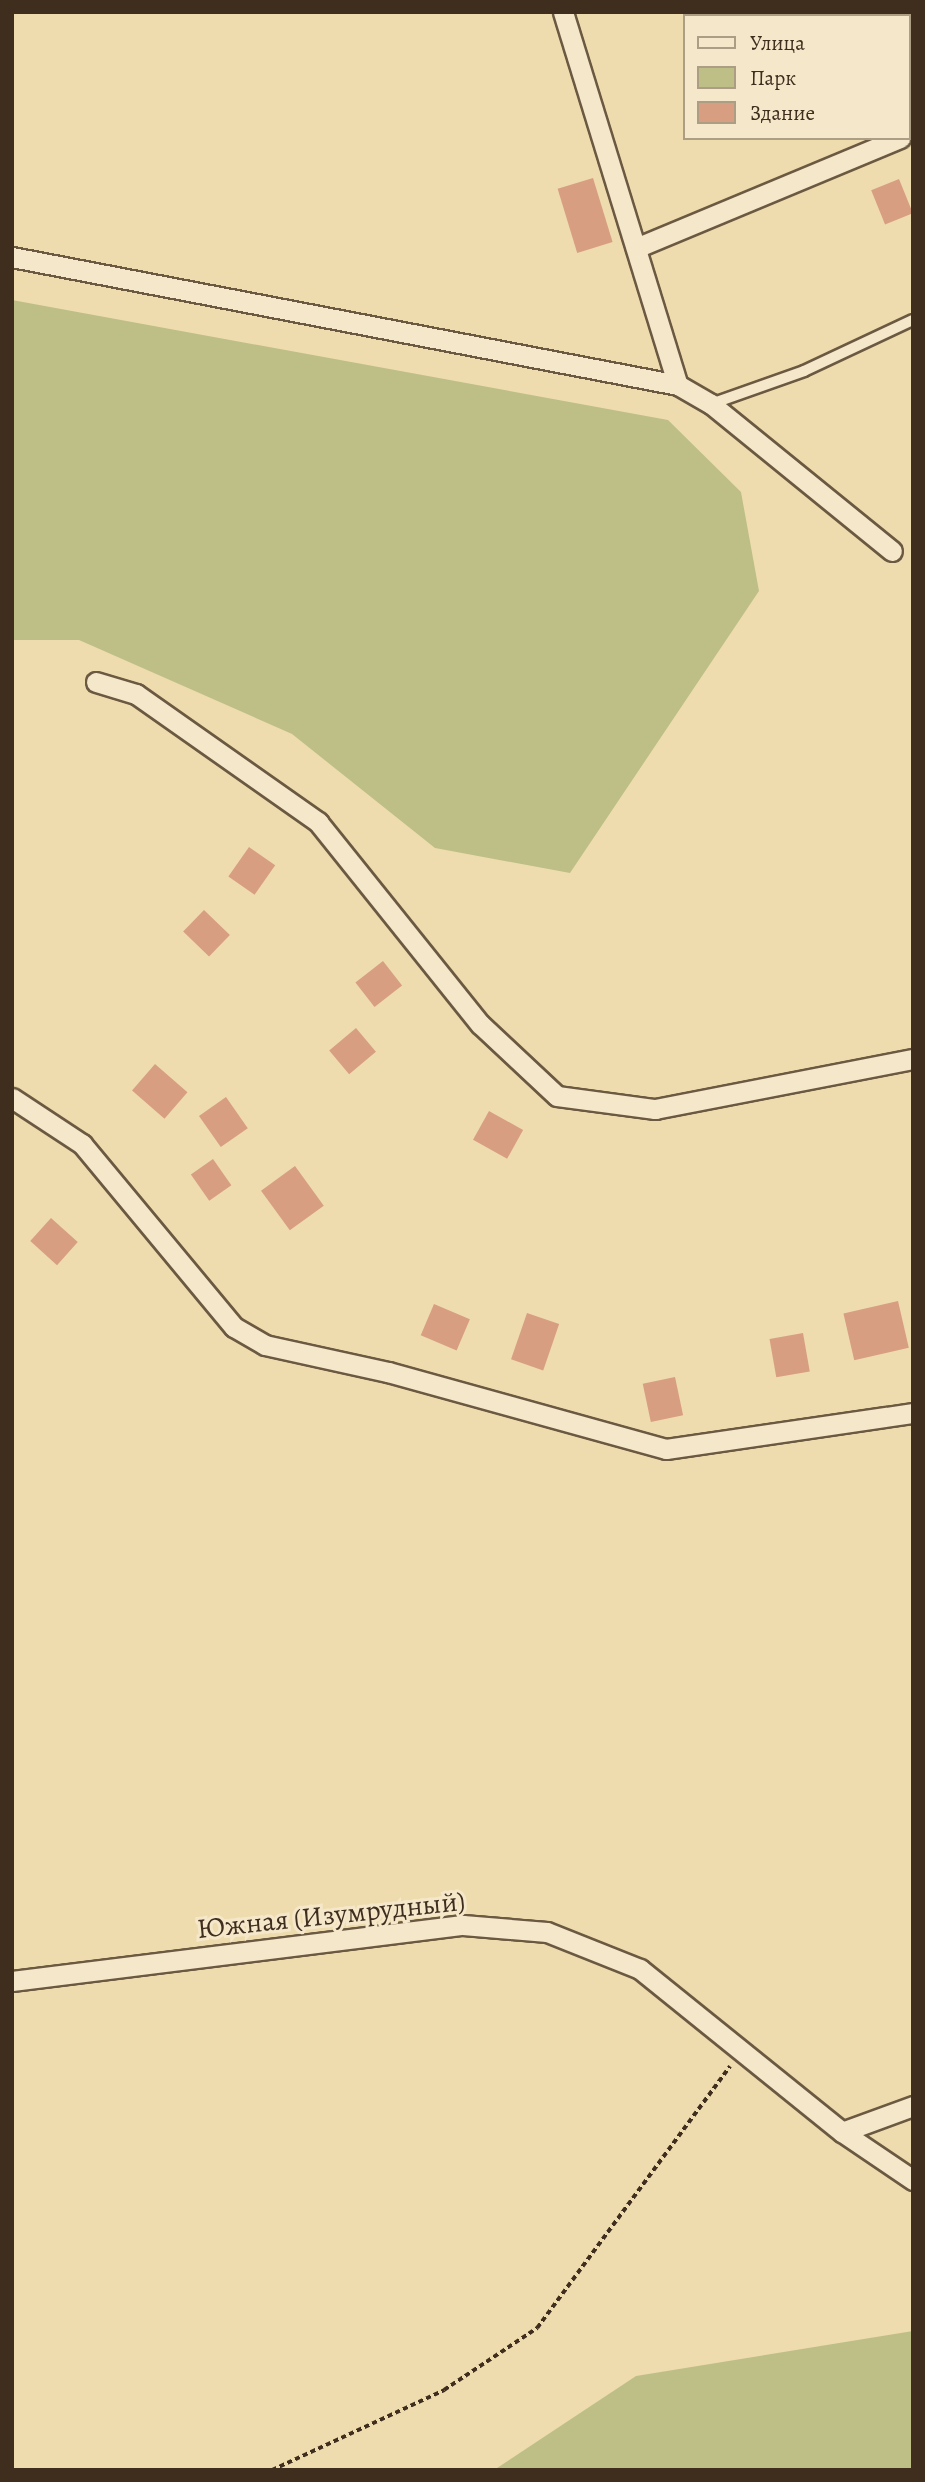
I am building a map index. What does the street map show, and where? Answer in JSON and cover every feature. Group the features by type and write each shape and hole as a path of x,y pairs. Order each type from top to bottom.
{"street":[{"path":"563,12 638,247 678,385"},
{"path":"638,247 895,140"},
{"path":"12,257 678,385 711,404 892,551"},
{"path":"96,682 136,694 318,822 480,1024 557,1096 654,1109 913,1059"},
{"path":"12,1098 82,1144 234,1327 265,1345 666,1448 913,1413"},
{"name":"Южная (Изумрудный)","path":"12,1981 463,1925 547,1932 640,1969 842,2132 913,2180"},
{"path":"842,2132 913,2106"}],"lane":[{"path":"711,404 804,371 913,320"}],"path":[{"path":"272,2470 444,2390 537,2328 742,2050"}],"green space":[{"path":"12,300 668,420 741,492 759,591 570,873 435,848 292,734 79,640 12,640"},
{"path":"913,2331 913,2470 494,2470 636,2376"}],"building":[{"path":"593,178 613,242 577,253 558,189"},
{"path":"899,179 913,213 885,225 871,190"},
{"path":"249,847 275,865 255,895 228,876"},
{"path":"204,910 230,935 209,957 183,932"},
{"path":"383,961 402,985 375,1007 355,983"},
{"path":"356,1028 376,1052 349,1074 329,1050"},
{"path":"155,1064 187,1092 164,1119 132,1090"},
{"path":"226,1097 248,1128 221,1147 199,1116"},
{"path":"489,1111 523,1130 507,1159 473,1140"},
{"path":"213,1159 231,1185 209,1201 191,1174"},
{"path":"295,1166 324,1206 290,1230 261,1191"},
{"path":"51,1218 78,1242 57,1265 30,1241"},
{"path":"898,1301 909,1348 854,1360 843,1314"},
{"path":"434,1304 470,1319 457,1351 421,1335"},
{"path":"527,1313 559,1324 543,1370 511,1359"},
{"path":"803,1333 810,1371 776,1377 770,1339"},
{"path":"675,1377 683,1415 651,1422 643,1384"}]}
